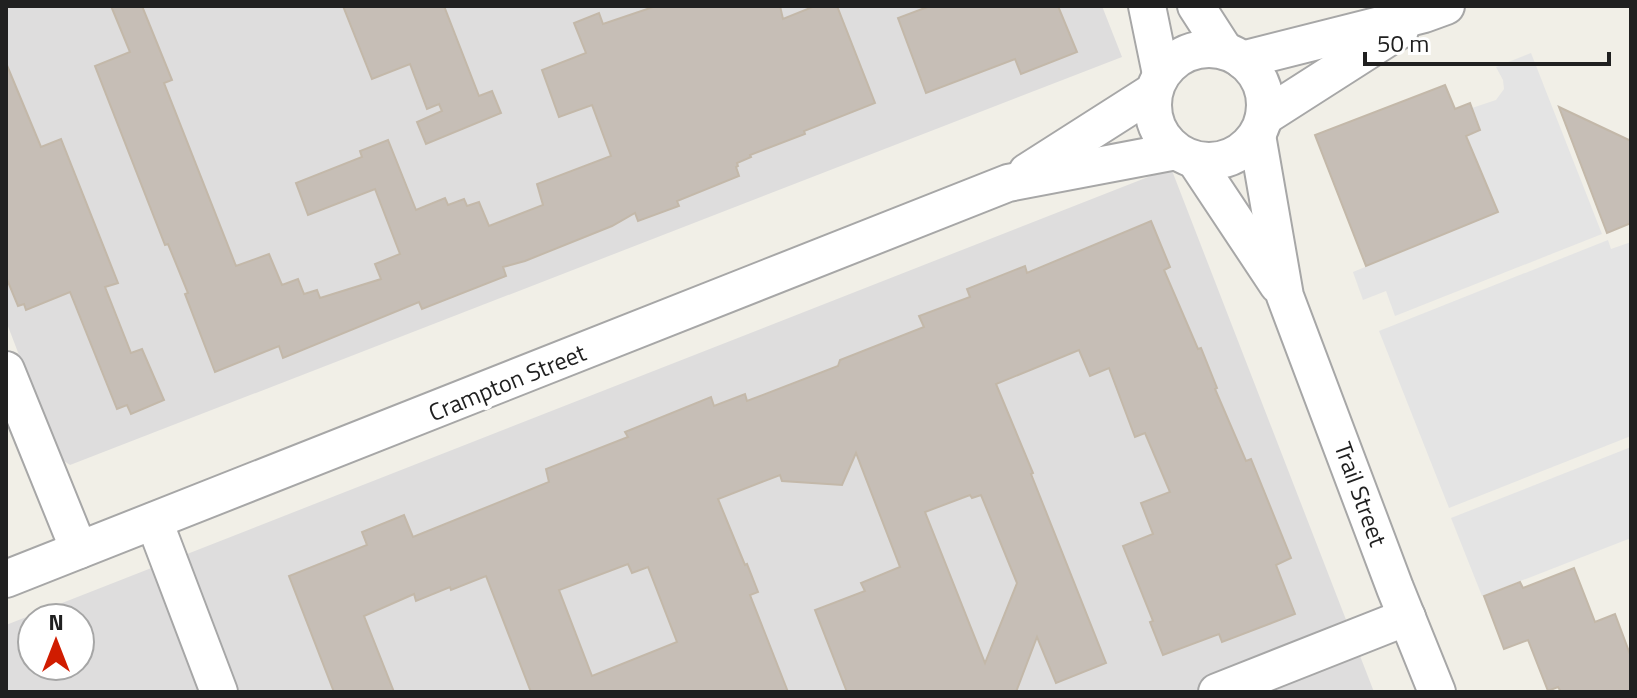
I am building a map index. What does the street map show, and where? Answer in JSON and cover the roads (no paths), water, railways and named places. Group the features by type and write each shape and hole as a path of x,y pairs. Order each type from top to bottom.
{"street":[{"path":"1147,6 1157,82 1152,108 1155,125 1164,139 1186,156 1213,161 1230,157 1245,148 1260,126 1435,10"},
{"path":"1196,6 1234,56 1254,71 1265,101 1260,126"},
{"path":"1157,82 1174,61 1190,52 1208,48 1234,56 1435,10"},
{"name":"Crampton Street","path":"6,579 1008,183 1157,82"},
{"name":"Trail Street","path":"1260,126 1285,296 1437,692"},
{"name":"Crampton Street","path":"1008,183 1186,156"},
{"name":"Trail Street","path":"1186,156 1285,296"},
{"path":"6,370 79,550"},
{"path":"154,521 219,692"},
{"path":"1217,692 1407,617"}]}
